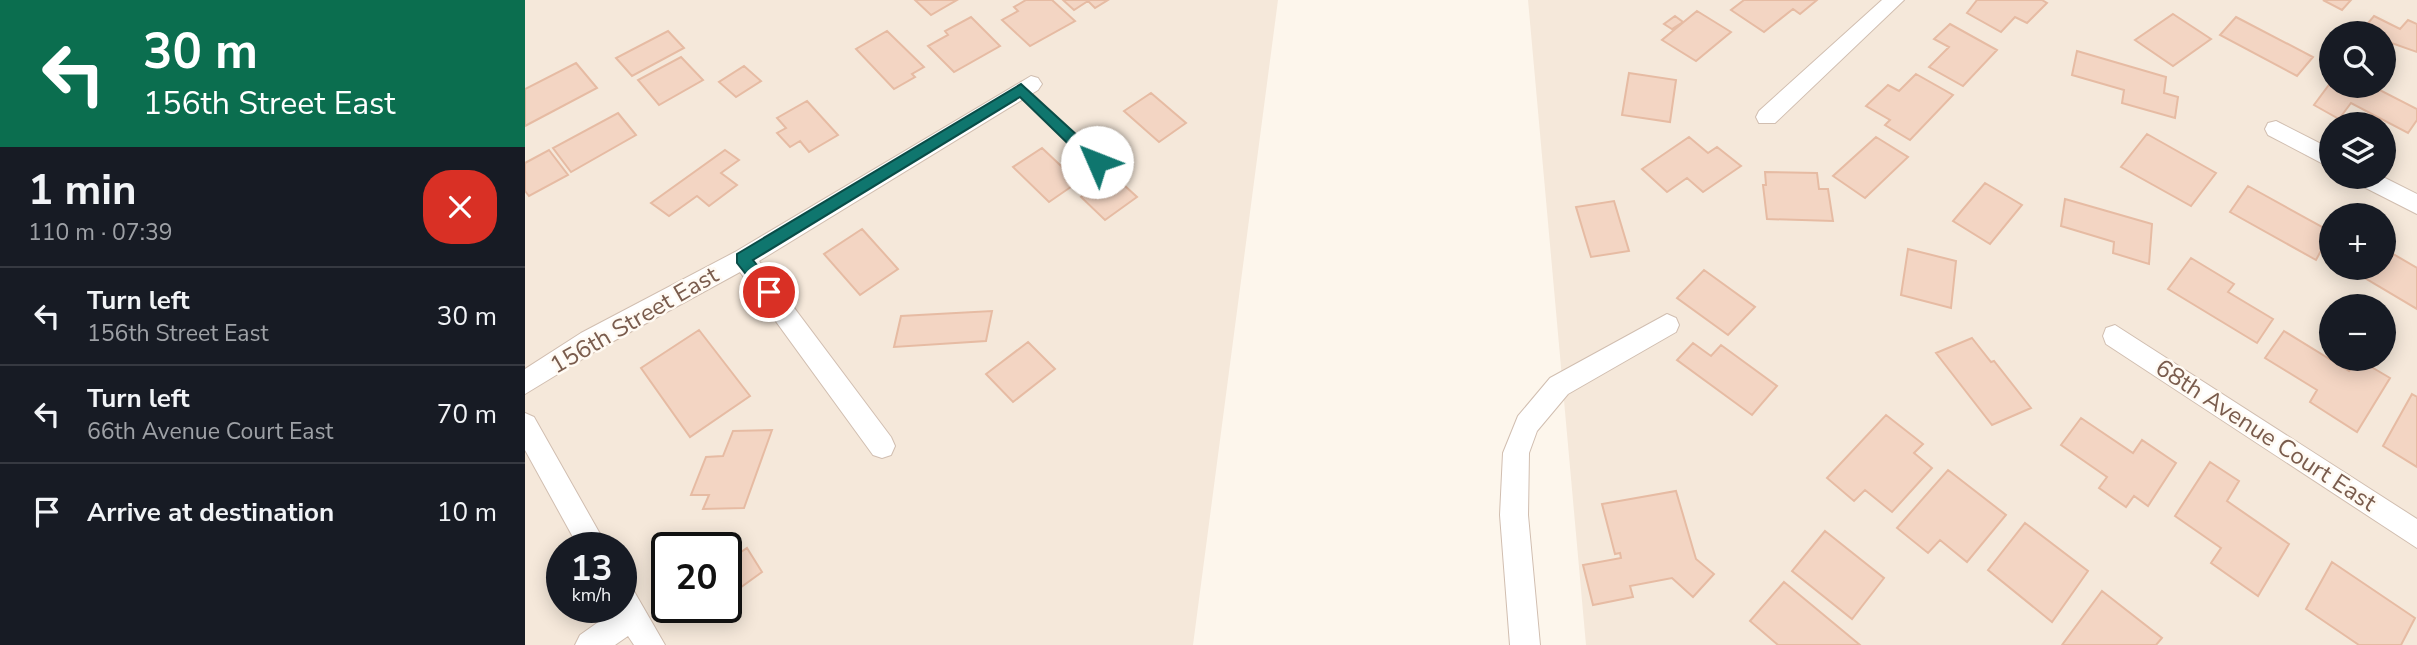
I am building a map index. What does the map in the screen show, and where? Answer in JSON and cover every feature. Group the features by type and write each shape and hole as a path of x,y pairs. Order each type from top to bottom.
{"street":[{"path":"1767,117 1894,0"},
{"name":"156th Street East","path":"525,383 590,341 743,259 1026,87"},
{"path":"2276,129 2319,152"},
{"path":"2387,189 2417,205"},
{"path":"743,259 796,326 882,446"},
{"path":"1525,645 1514,515 1516,453 1527,424 1559,386 1667,325"},
{"name":"68th Avenue Court East","path":"2115,336 2417,535"},
{"path":"525,425 585,532"},
{"path":"590,645 611,623"},
{"path":"637,623 650,645"}],"lane":[{"path":"1026,87 1097,162"}],"shaded area":[{"path":"525,0 1278,0 1193,645 525,645"},
{"path":"1528,0 2417,0 2417,645 1586,645"}],"building":[{"path":"915,0 957,0 931,15"},
{"path":"1026,0 1052,0 1075,21 1030,46 1002,20 1018,11 1014,7"},
{"path":"1063,0 1108,0 1095,8 1088,1 1074,10"},
{"path":"1744,0 1817,0 1800,14 1793,9 1764,32 1731,10"},
{"path":"1977,0 2042,0 2047,3 2027,23 2015,17 2001,32 1967,13"},
{"path":"2323,0 2351,0 2342,10"},
{"path":"1697,11 1731,32 1696,61 1662,40"},
{"path":"2173,14 2211,39 2173,66 2135,40"},
{"path":"1675,16 1683,22 1672,29 1664,24"},
{"path":"2374,16 2384,21 2370,21"},
{"path":"971,17 1000,46 954,72 928,46 948,35 945,31"},
{"path":"2236,17 2313,57 2297,76 2220,35"},
{"path":"2408,20 2417,24 2417,52 2396,45 2396,27 2400,29"},
{"path":"1950,24 1997,50 1963,86 1929,67 1949,47 1934,39"},
{"path":"668,31 684,48 632,76 616,58"},
{"path":"887,31 924,67 912,74 915,77 894,89 856,49"},
{"path":"2077,51 2166,77 2164,93 2178,97 2175,118 2122,103 2124,90 2072,75"},
{"path":"681,57 703,80 659,105 638,80"},
{"path":"576,63 597,88 525,126 525,89"},
{"path":"744,66 761,81 736,97 719,82"},
{"path":"1629,73 1676,80 1670,122 1622,115"},
{"path":"1916,74 1953,95 1910,140 1885,125 1890,120 1866,106 1888,85 1899,91"},
{"path":"1151,93 1186,123 1159,142 1124,111"},
{"path":"2319,98 2395,98 2417,109 2417,120 2408,133 2396,127 2396,112 2368,112 2351,103 2344,112 2326,112 2314,105"},
{"path":"807,101 838,135 809,152 800,141 790,147 777,133 786,128 777,118"},
{"path":"618,113 636,135 571,172 553,148"},
{"path":"2147,134 2216,173 2191,206 2121,167"},
{"path":"1689,137 1708,153 1717,147 1741,166 1703,192 1687,178 1667,192 1642,169"},
{"path":"1876,137 1908,157 1865,198 1833,176"},
{"path":"1042,148 1078,182 1049,202 1013,167"},
{"path":"549,150 568,175 529,196 525,191 525,163"},
{"path":"725,150 739,160 721,173 737,185 709,206 697,196 669,216 651,203"},
{"path":"1765,172 1817,173 1819,189 1828,189 1833,221 1767,219 1763,185 1766,185"},
{"path":"1113,175 1137,197 1105,220 1081,197"},
{"path":"1985,183 2022,205 1990,244 1953,221"},
{"path":"2248,186 2319,225 2319,254 2316,260 2230,212"},
{"path":"2065,199 2152,224 2149,264 2113,253 2114,242 2061,226"},
{"path":"1614,201 1629,251 1591,257 1576,207"},
{"path":"862,229 898,269 860,295 824,254"},
{"path":"1908,249 1956,261 1951,308 1901,295"},
{"path":"2396,256 2417,268 2417,309 2396,294 2368,280 2396,280"},
{"path":"2191,258 2234,284 2228,292 2273,319 2257,343 2168,289"},
{"path":"1704,270 1755,307 1728,335 1677,298"},
{"path":"992,311 986,341 894,347 901,316"},
{"path":"699,330 750,396 690,437 641,368"},
{"path":"2284,331 2319,353 2319,371 2378,371 2390,378 2357,432 2310,402 2317,390 2265,358"},
{"path":"1972,338 2031,408 1992,425 1936,353"},
{"path":"1028,342 1055,369 1013,402 986,374"},
{"path":"1693,343 1711,356 1721,345 1777,386 1752,415 1677,360"},
{"path":"2412,394 2417,397 2417,467 2383,446"},
{"path":"1886,415 1923,444 1914,453 1932,468 1892,512 1865,490 1854,501 1827,478"},
{"path":"2081,418 2133,453 2142,440 2176,463 2148,506 2134,496 2126,507 2099,488 2107,477 2061,445"},
{"path":"772,430 744,508 703,509 709,495 691,495 706,457 723,456 733,431"},
{"path":"2210,462 2239,481 2227,501 2289,544 2258,596 2211,563 2221,548 2175,516"},
{"path":"1948,470 2006,515 1967,562 1940,540 1928,553 1897,528"},
{"path":"1676,491 1696,559 1714,574 1693,597 1672,578 1630,586 1633,597 1593,605 1583,565 1621,558 1620,553 1615,554 1602,504"},
{"path":"2025,523 2088,571 2052,622 1988,570"},
{"path":"1825,531 1884,578 1852,619 1792,571"},
{"path":"747,548 762,572 742,586 742,551"},
{"path":"2332,562 2415,618 2401,645 2359,645 2306,609"},
{"path":"1784,582 1860,645 1778,645 1750,621"},
{"path":"2102,591 2162,638 2156,645 2062,645"}],"route":[{"path":"769,292 743,259 1021,90 1097,162"}]}
